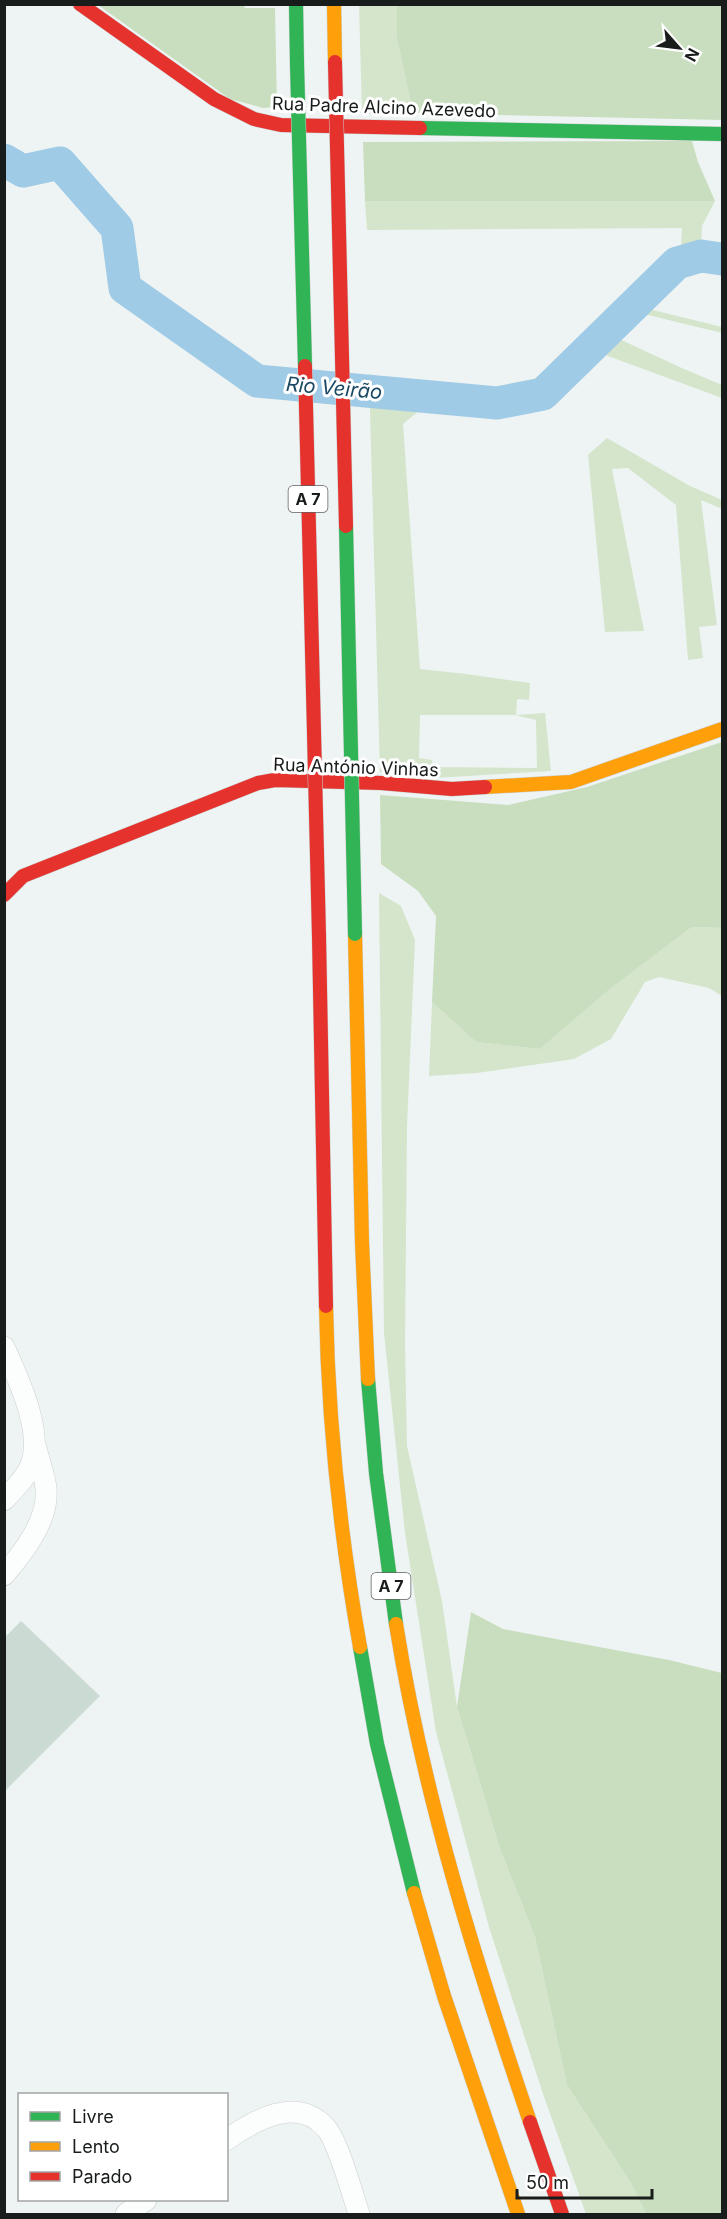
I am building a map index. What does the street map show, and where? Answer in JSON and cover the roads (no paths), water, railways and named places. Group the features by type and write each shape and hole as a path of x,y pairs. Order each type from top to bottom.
{"main road":[{"name":"Rua Padre Alcino Azevedo","path":"80,4 214,99 254,119 280,125 723,134"},
{"name":"A 7","path":"296,4 319,936 327,1381 337,1495 352,1604 377,1744 407,1868 448,2006 518,2214"},
{"name":"A 7","path":"333,4 364,1273 371,1406 385,1550 401,1652 429,1790 459,1900 506,2055 562,2214"},
{"name":"Rua António Vinhas","path":"4,895 23,876 258,783 292,780 381,783 452,789 571,782 723,729"}],"street":[{"path":"4,1347 25,1395 47,1490 38,1526 25,1551 4,1575"},
{"path":"4,1500 25,1476 36,1447"},
{"path":"228,2139 264,2117 288,2112 310,2116 328,2129 359,2214"},
{"path":"126,2214 143,2201"}],"waterway":[{"name":"Rio Veirão","path":"4,160 23,171 60,163 117,228 125,288 257,381 497,403 543,394 677,263 701,256 722,259"}]}
